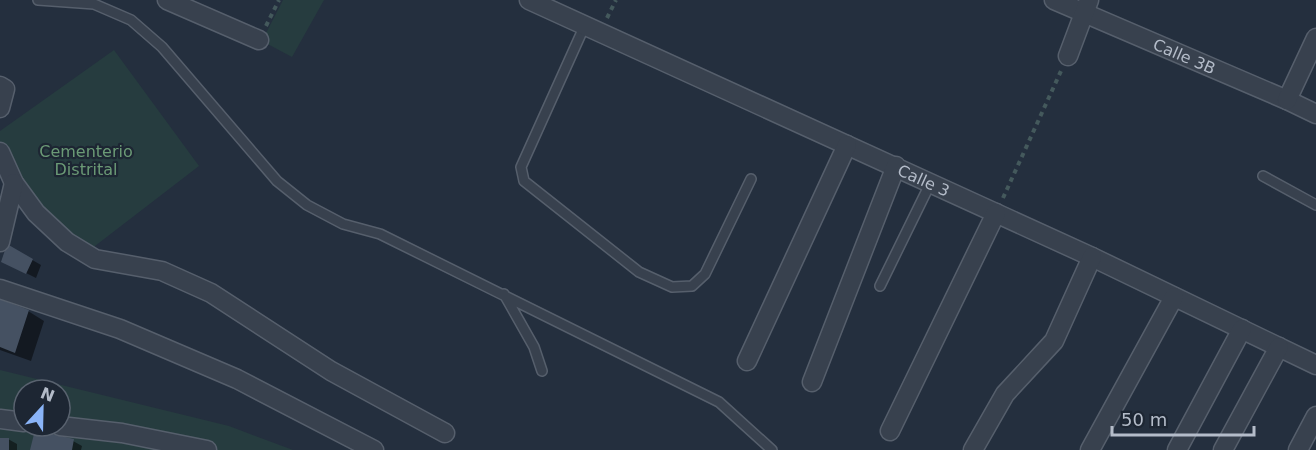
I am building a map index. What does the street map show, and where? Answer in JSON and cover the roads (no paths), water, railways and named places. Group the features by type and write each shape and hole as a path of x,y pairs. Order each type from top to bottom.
{"street":[{"path":"167,0 259,40"},
{"name":"Calle 3","path":"529,0 896,166 1316,365"},
{"name":"Calle 3B","path":"1054,0 1086,7 1316,114"},
{"path":"1068,56 1086,7"},
{"path":"1287,100 1316,38"},
{"path":"0,86 5,89 0,108"},
{"path":"747,361 848,145"},
{"path":"0,152 14,183 36,213 76,248 95,259 162,271 211,293 331,371 445,434"},
{"path":"812,382 896,166"},
{"path":"0,242 14,183"},
{"path":"890,431 996,213"},
{"path":"973,450 1005,394 1054,341 1092,257"},
{"path":"0,289 120,329 237,379 374,450"},
{"path":"1090,450 1174,297"},
{"path":"1178,450 1242,330"},
{"path":"1223,450 1279,348"},
{"path":"1298,450 1316,416"},
{"path":"72,429 120,442 203,449"}],"lane":[{"path":"39,0 94,4 131,20 162,47 278,181 307,205 343,224 380,234 719,402 772,450"},
{"path":"585,25 521,167 524,182 639,272 672,287 692,286 705,274 751,179"},
{"path":"1263,176 1316,205"},
{"path":"880,286 931,183"},
{"path":"504,294 534,346 542,370"}],"park label":[{"name":"Cementerio Distrital","path":"86,160"}]}
